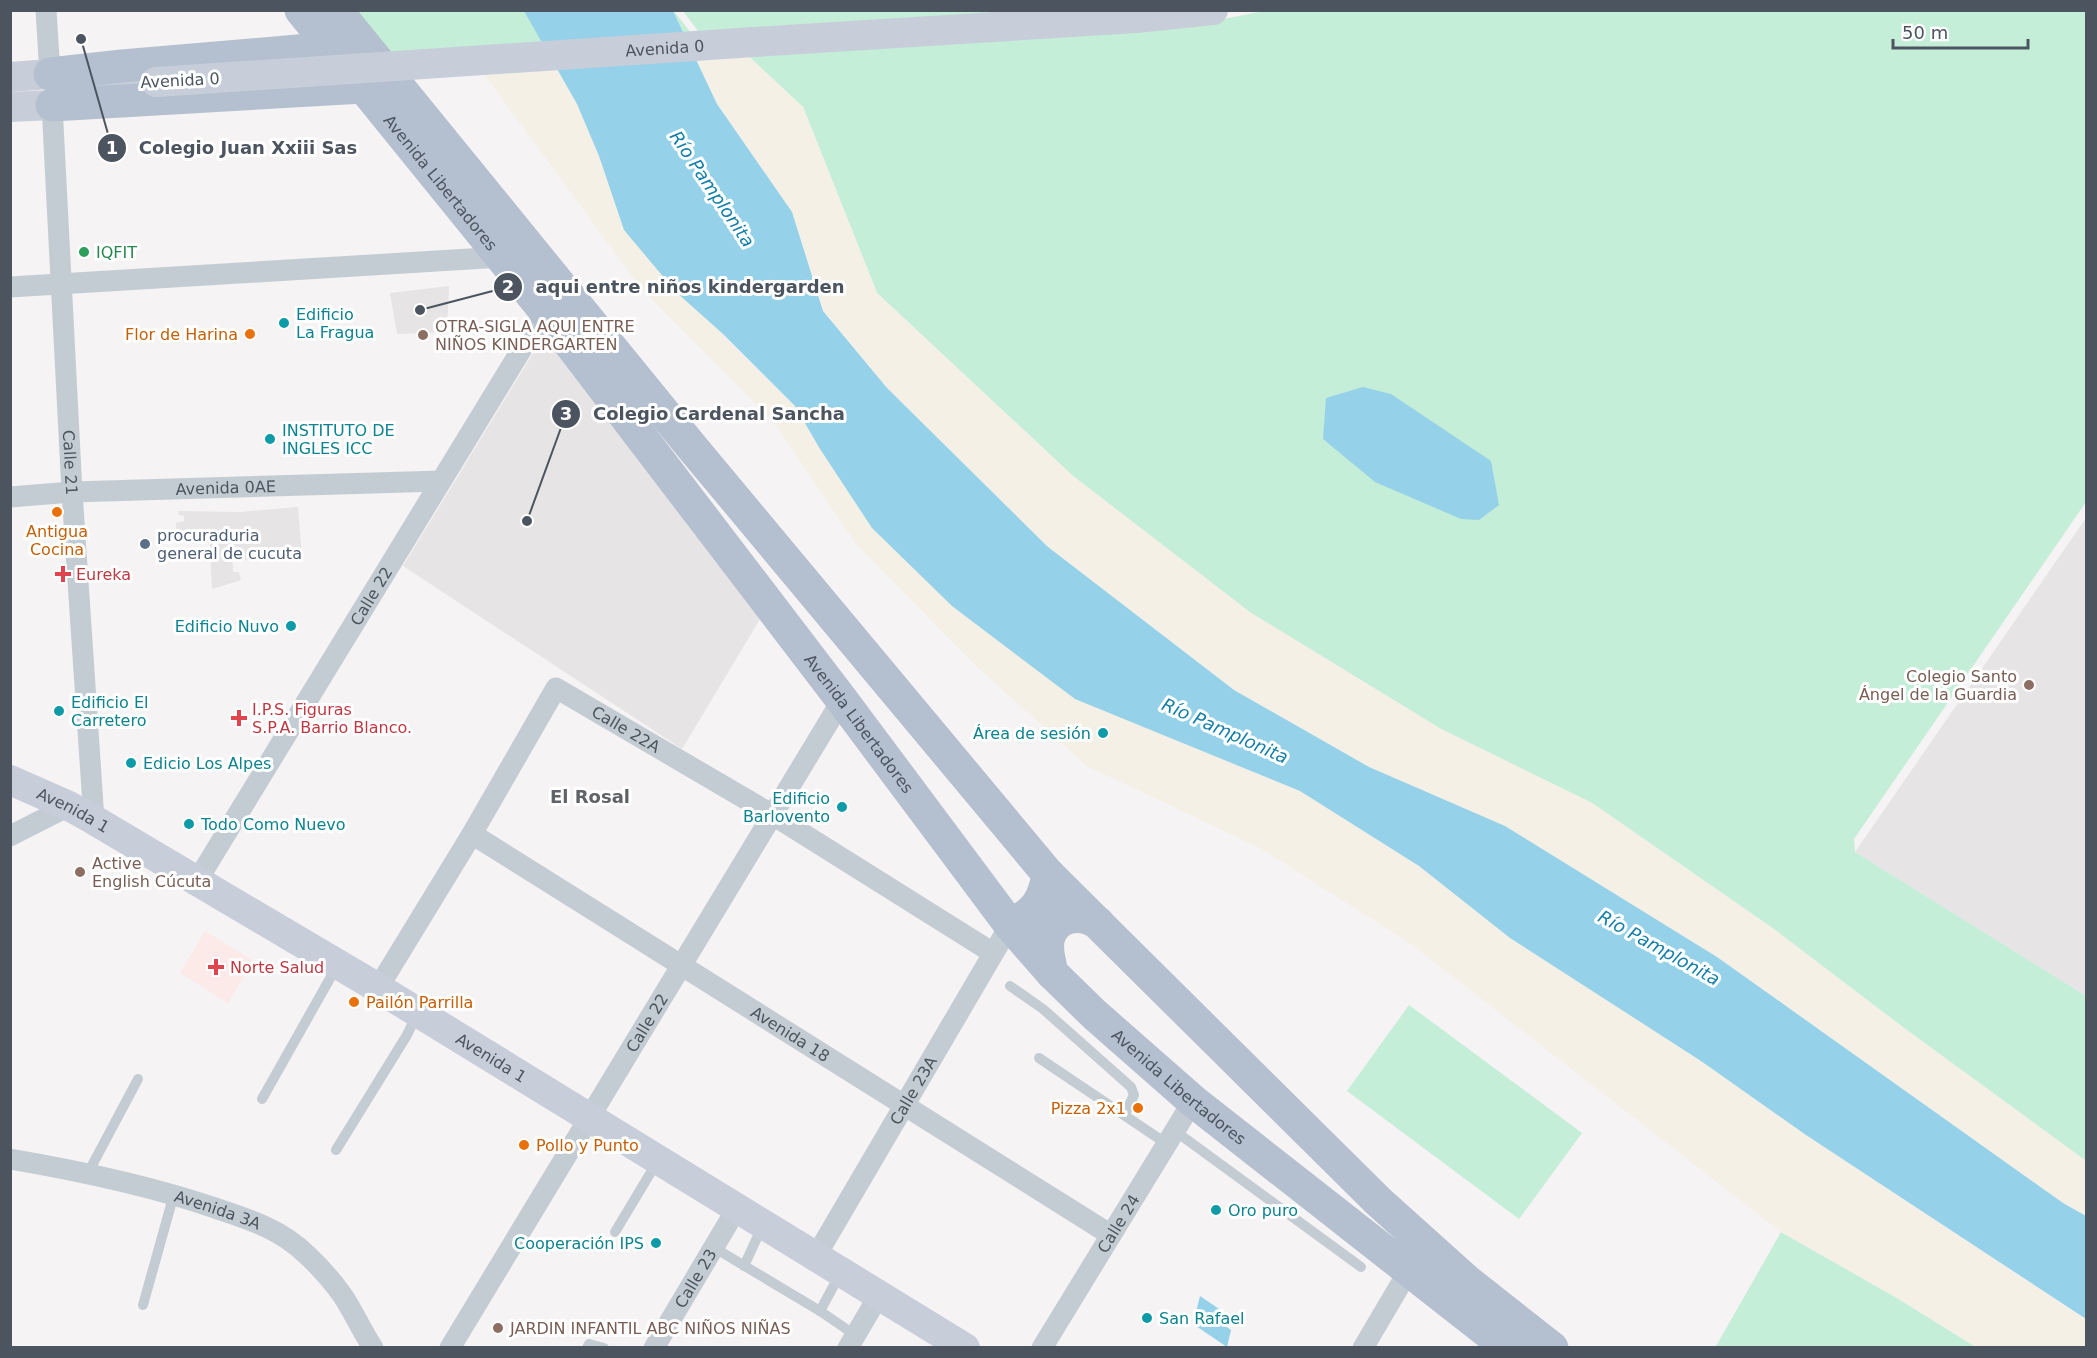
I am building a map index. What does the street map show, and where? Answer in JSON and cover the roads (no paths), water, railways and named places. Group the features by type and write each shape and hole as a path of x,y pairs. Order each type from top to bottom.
{"main road":[{"name":"Avenida Libertadores","path":"302,10 545,311 842,700 1010,925 1052,974 1193,1101 1508,1347"},
{"name":"Avenida Libertadores","path":"336,10 691,446 1048,874 1371,1195 1467,1281 1552,1347"},
{"path":"51,89 122,66 332,48"},
{"path":"51,89 363,87"},
{"path":"1010,925 1026,917 1038,905 1046,891 1048,874"},
{"path":"1052,974 1047,946 1048,937 1058,923 1065,918 1083,916 1098,923"}],"street":[{"name":"Calle 21","path":"46,10 63,284 72,492 94,820"},
{"name":"Avenida 0","path":"10,107 51,89 117,83 1158,16 1213,10"},
{"name":"Avenida 0","path":"10,77 51,89"},
{"path":"10,287 502,257"},
{"name":"Calle 22","path":"197,881 545,311"},
{"name":"Avenida 0AE","path":"10,496 72,492 441,481"},
{"name":"Calle 22A","path":"378,988 472,834 556,688 773,815 993,953"},
{"name":"Calle 22","path":"450,1347 842,700"},
{"name":"Avenida 1","path":"15,784 69,806 197,881 333,974 378,988 965,1347"},
{"path":"10,836 69,806"},
{"name":"Avenida 18","path":"472,834 1111,1234"},
{"name":"Calle 23A","path":"816,1256 1010,925"},
{"name":"Calle 24","path":"1042,1347 1193,1101"},
{"name":"Avenida 3A","path":"10,1159 87,1173 174,1194 258,1223 291,1240 342,1296 373,1347"},
{"name":"Calle 23","path":"654,1347 737,1208"},
{"path":"1363,1347 1409,1270"},
{"path":"852,1341 879,1295"}],"lane":[{"path":"262,1099 333,974"},
{"path":"1010,986 1043,1010 1131,1088 1134,1095 1125,1114"},
{"path":"336,1150 407,1035 418,1012"},
{"path":"1039,1058 1125,1114 1171,1138 1361,1268"},
{"path":"87,1173 138,1078"},
{"path":"615,1232 658,1160"},
{"path":"143,1305 174,1194"},
{"path":"744,1266 764,1224"},
{"path":"714,1247 820,1311 852,1341"},
{"path":"820,1311 841,1271"},
{"path":"587,1347 592,1344 604,1347"}],"water":[{"name":"Río Pamplonita","path":"524,11 673,11 717,104 792,212 823,311 887,388 1048,547 1234,690 1369,767 1505,826 1717,957 2063,1203 2086,1216 2086,1319 1806,1135 1701,1061 1510,938 1419,866 1300,791 1075,699 952,606 872,528 820,449 795,406 723,334 676,292 624,230 599,156 577,104"},
{"path":"1363,387 1391,394 1491,461 1499,505 1479,520 1461,519 1375,482 1323,439 1326,398"},
{"path":"1200,1296 1222,1311 1217,1320 1231,1330 1227,1347 1193,1324"}],"place":[{"name":"Colegio Juan Xxiii Sas","path":"81,39"},
{"name":"IQFIT","path":"84,252"},
{"name":"aqui entre niños kindergarden","path":"420,310"},
{"name":"Edificio La Fragua","path":"284,323"},
{"name":"Flor de Harina","path":"250,334"},
{"name":"OTRA-SIGLA AQUI ENTRE NIÑOS KINDERGARTEN","path":"423,335"},
{"name":"INSTITUTO DE INGLES ICC","path":"270,439"},
{"name":"Antigua Cocina","path":"57,512"},
{"name":"Colegio Cardenal Sancha","path":"527,521"},
{"name":"procuraduria general de cucuta","path":"145,544"},
{"name":"Eureka","path":"63,574"},
{"name":"Edificio Nuvo","path":"291,626"},
{"name":"Colegio Santo Ángel de la Guardia","path":"2029,685"},
{"name":"Edificio El Carretero","path":"59,711"},
{"name":"I.P.S. Figuras S.P.A. Barrio Blanco.","path":"239,718"},
{"name":"Área de sesión","path":"1103,733"},
{"name":"Edicio Los Alpes","path":"131,763"},
{"name":"Edificio Barlovento","path":"842,807"},
{"name":"Todo Como Nuevo","path":"189,824"},
{"name":"Active English Cúcuta","path":"80,872"},
{"name":"Norte Salud","path":"216,967"},
{"name":"Pailón Parrilla","path":"354,1002"},
{"name":"Pizza 2x1","path":"1138,1108"},
{"name":"Pollo y Punto","path":"524,1145"},
{"name":"Oro puro","path":"1216,1210"},
{"name":"Cooperación IPS","path":"656,1243"},
{"name":"San Rafael","path":"1147,1318"},
{"name":"JARDIN INFANTIL ABC NIÑOS NIÑAS","path":"498,1328"}],"district":[{"name":"El Rosal","path":"590,797"}]}
